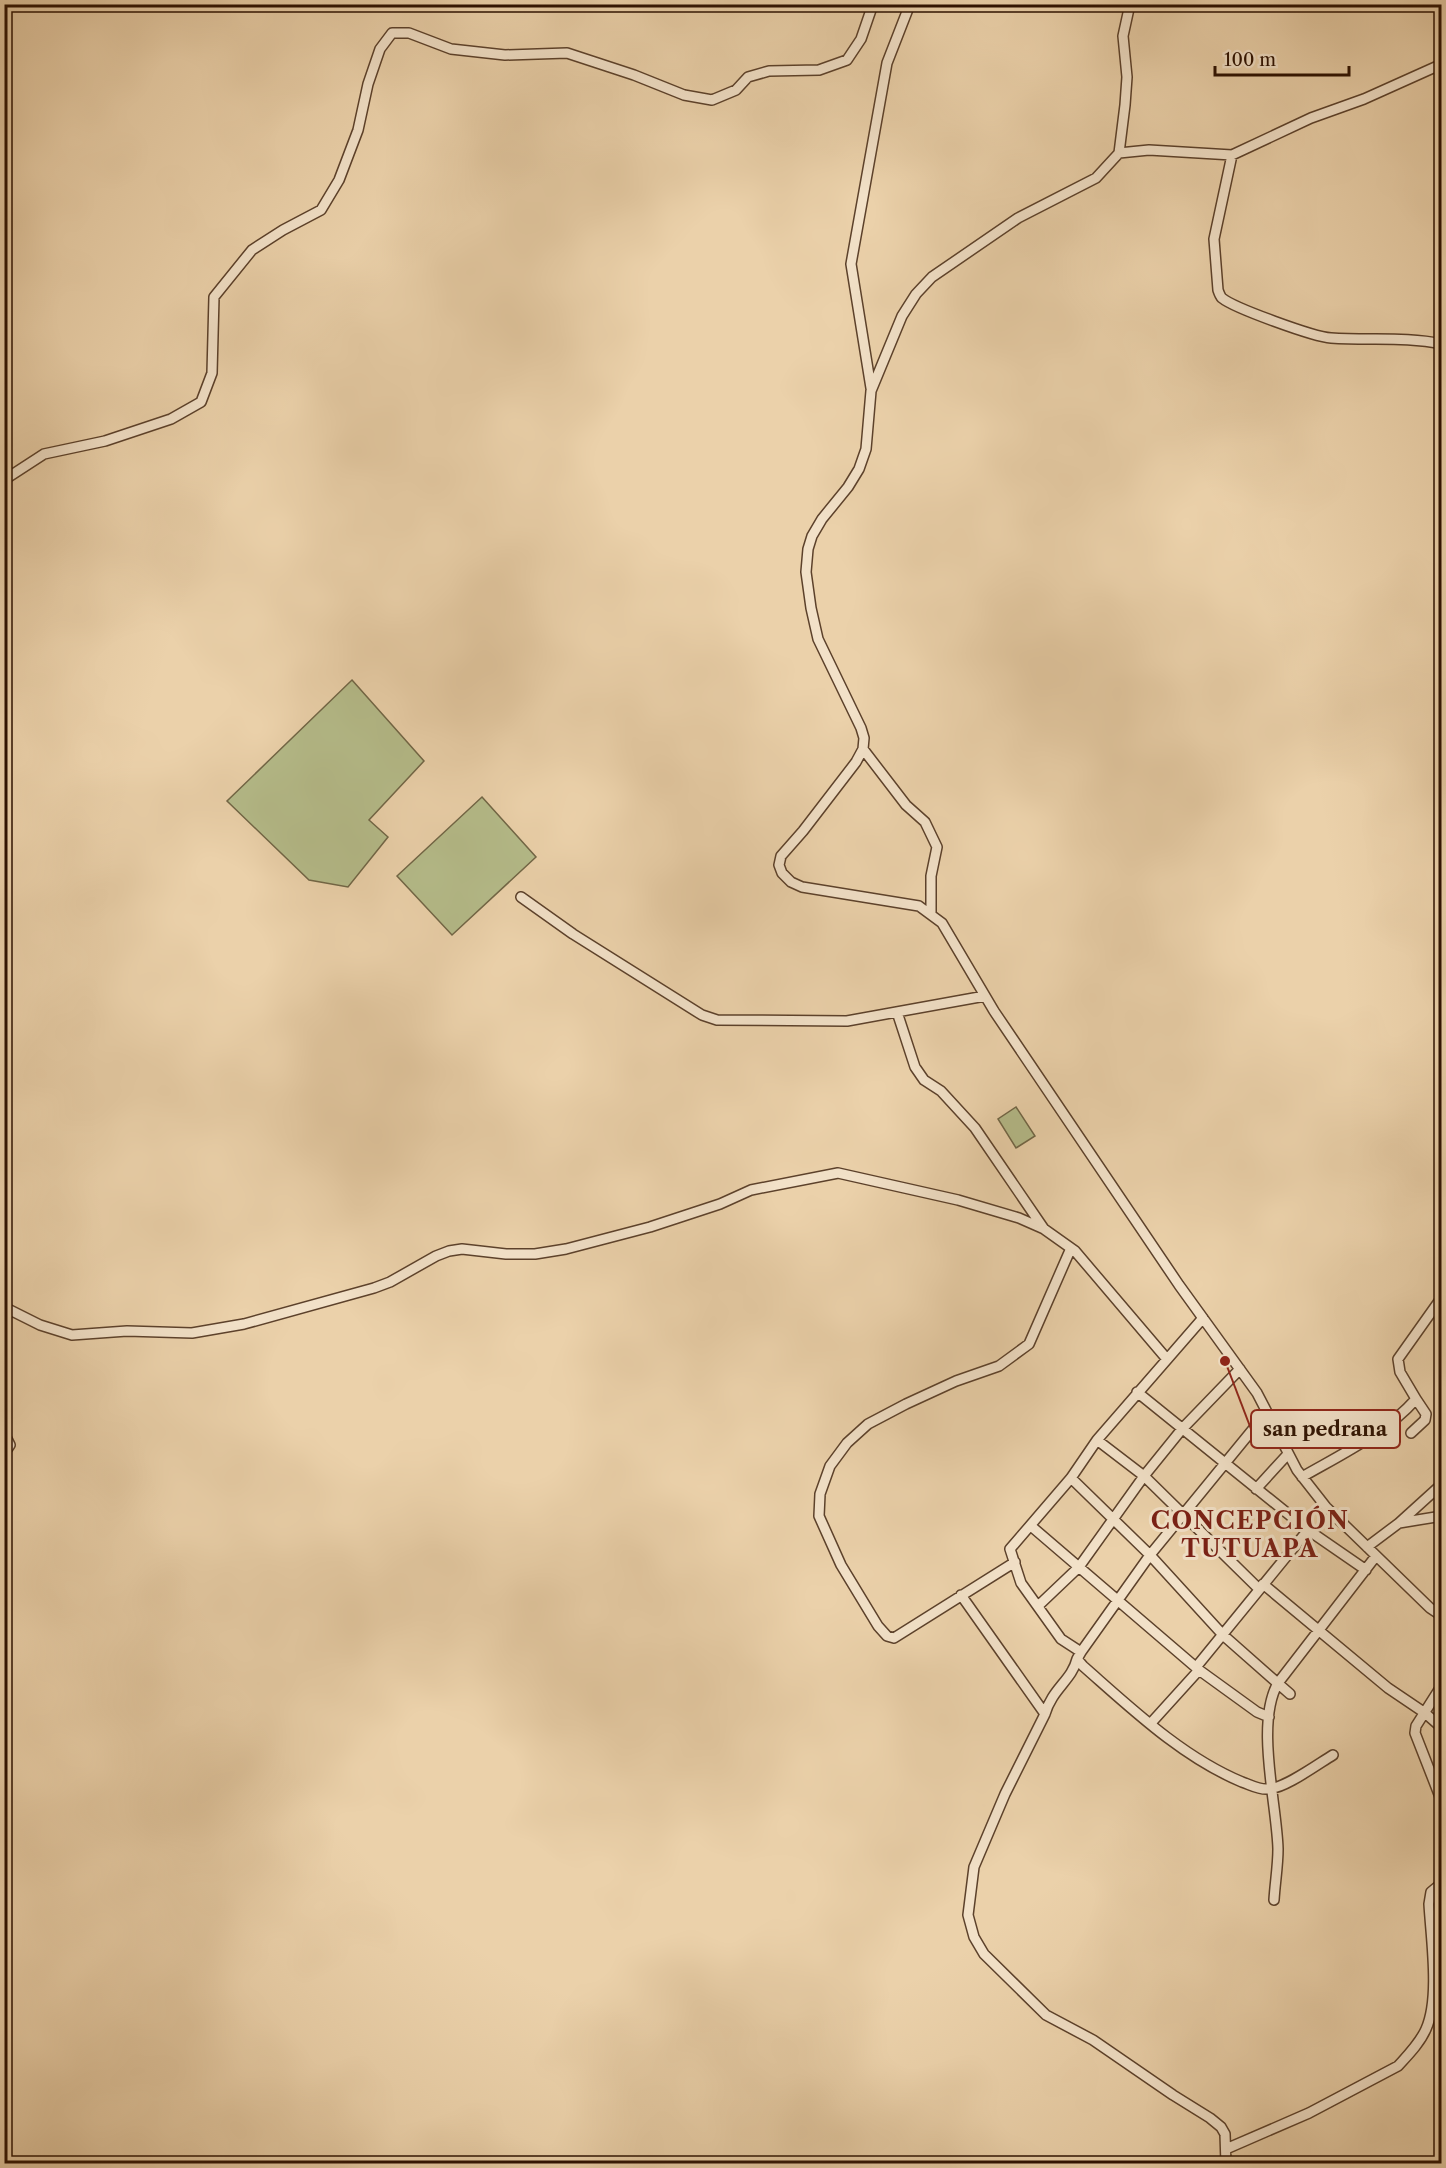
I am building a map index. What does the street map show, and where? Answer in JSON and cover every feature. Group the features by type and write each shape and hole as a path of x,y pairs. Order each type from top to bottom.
{"street":[{"path":"4,480 44,454 105,441 149,427 171,419 201,402 212,373 214,297 252,250 321,210 339,180 358,130 368,84 380,49 392,33 409,33 451,49 505,55 567,53 634,75 684,95 712,100 736,90 748,77 769,70 819,70 847,60 861,39 872,7 880,4"},
{"path":"872,391 902,316 916,294 932,278 1018,218 1096,178 1119,153 1127,77 1123,36 1130,4"},
{"path":"908,5 887,63 851,264 872,391 866,449 859,469 848,488 822,519 812,536 808,549 806,572 818,639 861,728 864,738 863,749 856,762 781,856 779,865 782,873 791,882 802,887 919,906 942,922 986,996 1203,1318 1257,1393 1302,1477 1326,1507 1430,1608 1442,1616"},
{"path":"1119,153 1149,150 1232,155 1311,117 1364,99 1442,64"},
{"path":"1232,155 1214,239 1218,290 1221,297 1235,305 1328,338 1411,339 1442,344"},
{"path":"863,749 906,805 925,822 937,847 931,876 931,914"},
{"path":"521,897 573,934 702,1016 717,1020 829,1022 986,996"},
{"path":"897,1012 915,1066 924,1080 941,1091 975,1128 1044,1228"},
{"path":"4,1307 40,1325 72,1335 127,1331 192,1333 244,1324 374,1288 449,1251 462,1249 506,1254 535,1254 566,1248 650,1227 720,1204 751,1191 838,1173 958,1200 1020,1218 1044,1228 1071,1248 1166,1358"},
{"path":"1015,1562 894,1638 886,1636 841,1565 819,1516 820,1494 830,1466 847,1443 868,1424 906,1404 999,1366 1029,1344 1045,1312 1071,1248"},
{"path":"1411,1433 1425,1420 1426,1414 1400,1372 1398,1359 1442,1297"},
{"path":"1203,1318 1097,1440 1071,1478 1011,1550 1021,1583 1061,1638 1130,1707 1182,1748 1219,1773 1258,1788 1270,1790 1333,1755"},
{"path":"1038,1606 1079,1567 1112,1518 1182,1429 1240,1369"},
{"path":"1137,1392 1256,1490 1366,1570"},
{"path":"1302,1477 1378,1432 1404,1412 1416,1399"},
{"path":"1226,2163 1225,2134 1221,2127 1093,2040 1046,2015 984,1954 975,1937 968,1915 974,1867 1005,1794 1045,1714 1049,1701 1075,1669 1079,1655 1117,1598 1267,1412"},
{"path":"4,1433 10,1445 4,1454"},
{"path":"1097,1440 1144,1476 1261,1587 1442,1728"},
{"path":"1256,1490 1288,1454"},
{"path":"1071,1478 1150,1555 1223,1635 1290,1694"},
{"path":"1367,1547 1399,1523 1442,1484"},
{"path":"1399,1523 1442,1516"},
{"path":"1031,1526 1199,1670 1257,1712 1269,1717"},
{"path":"1199,1670 1197,1666 1308,1530"},
{"path":"1274,1900 1278,1848 1270,1790 1269,1717 1272,1699 1278,1683 1376,1556"},
{"path":"961,1595 1045,1714"},
{"path":"1151,1723 1199,1670"},
{"path":"1442,1685 1416,1726 1415,1733 1442,1802"},
{"path":"1226,2150 1329,2103 1398,2066 1409,2054 1426,2029 1431,2013 1433,1981 1429,1904 1431,1892 1442,1886"}],"green space":[{"path":"352,680 424,761 369,820 388,837 348,887 309,880 227,801"},
{"path":"482,797 536,857 452,935 397,876"},
{"path":"1016,1107 1035,1136 1016,1148 998,1119"}],"place":[{"name":"san pedrana","path":"1225,1361"}],"district":[{"name":"CONCEPCIÓN TUTUAPA","path":"1250,1534"}]}
